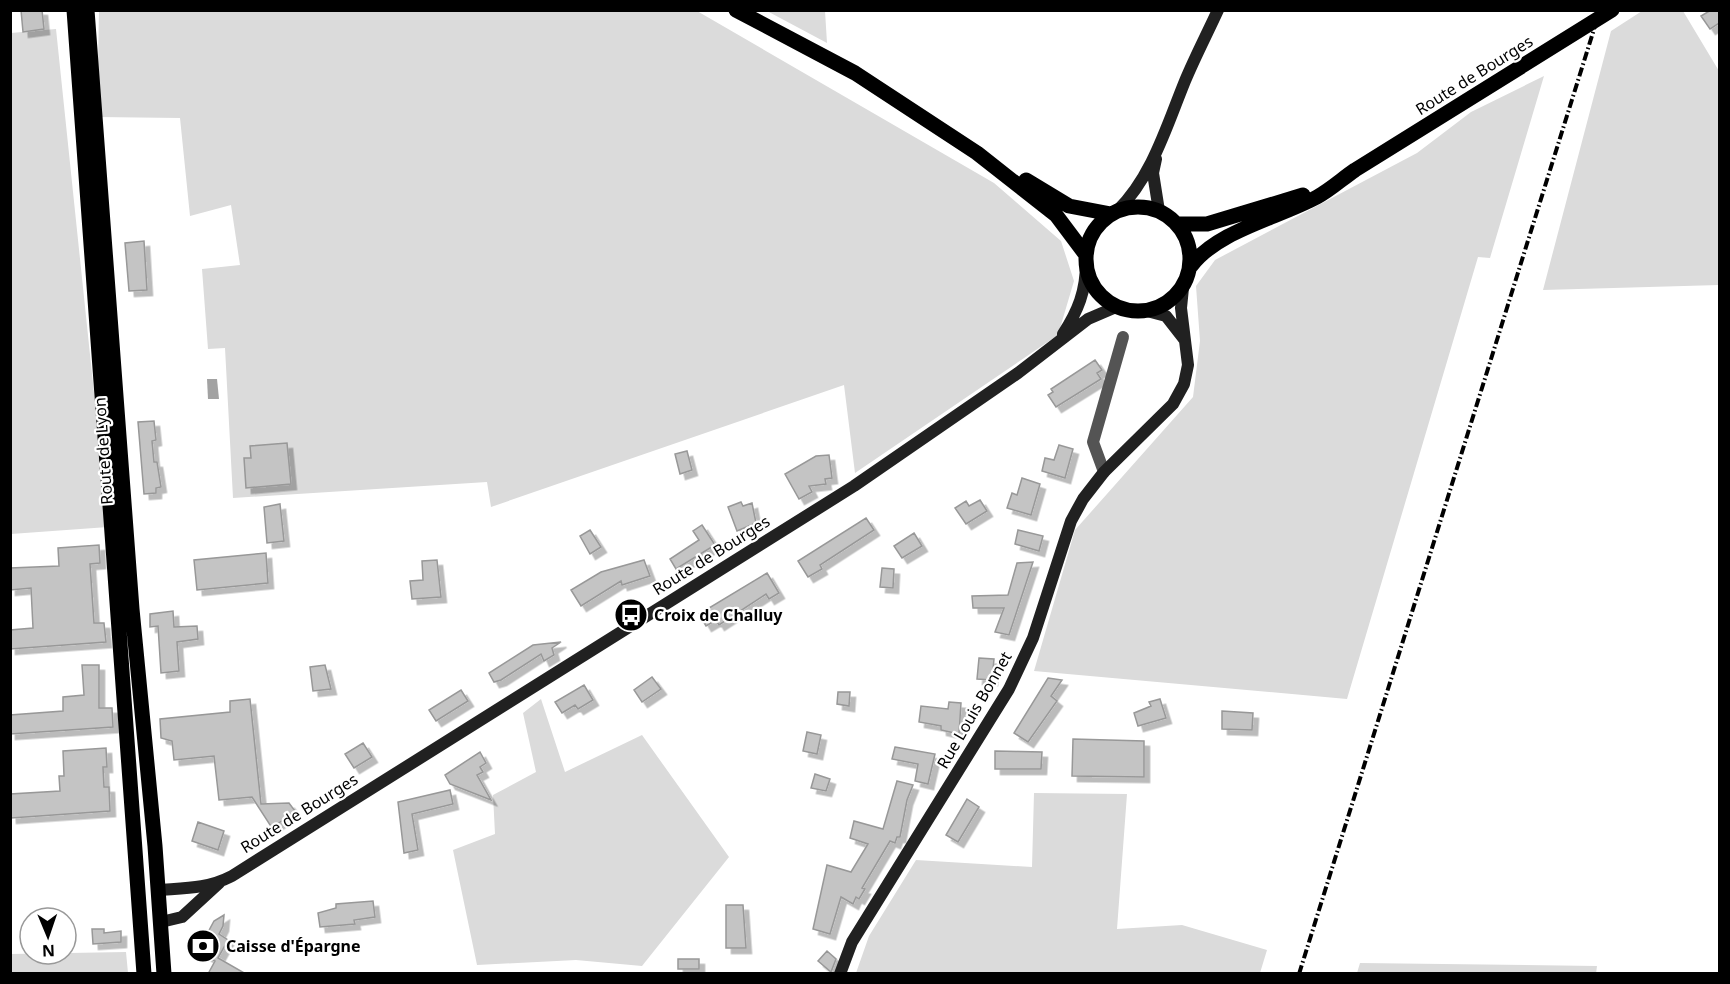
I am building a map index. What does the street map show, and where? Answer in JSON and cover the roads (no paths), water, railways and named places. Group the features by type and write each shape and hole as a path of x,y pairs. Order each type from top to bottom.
{"main road":[{"name":"Route de Lyon","path":"74,10 95,197 132,609 154,892 154,922 161,922 164,974"},
{"name":"Route de Lyon","path":"87,10 95,197 130,788 144,974"},
{"path":"736,10 855,73 977,153 1069,206 1114,212 1134,207 1159,211 1178,224 1188,242 1191,266"},
{"name":"Route de Bourges","path":"1355,170 1612,10"},
{"path":"977,153 1056,215 1086,259"},
{"path":"1114,212 1091,235 1086,259 1089,279 1099,295 1116,307 1128,311 1147,311 1166,304 1182,288 1191,266 1200,253 1225,238 1318,196 1355,170"},
{"path":"1178,224 1207,224 1311,192 1355,170"},
{"name":"Route de Lyon","path":"130,788 142,826 154,892 147,933 149,974"}],"street":[{"path":"1114,212 1131,198 1157,151 1195,58 1218,10"},
{"path":"1157,151 1153,173 1159,211"},
{"name":"Route de Bourges","path":"1059,340 1082,299 1086,283 1086,259"},
{"name":"Rue Louis Bonnet","path":"840,974 852,942 1009,689 1033,639 1071,521 1083,499 1104,472 1173,404 1188,373 1182,288"},
{"name":"Route de Bourges","path":"161,922 182,916 220,882 854,486 1018,373 1088,319 1116,307"},
{"path":"1147,311 1166,316 1185,340"},
{"path":"1104,472 1093,442 1123,336"},
{"name":"Route de Bourges","path":"154,892 186,890 220,882"}],"railway":[{"path":"1299,974 1600,10"}],"place":[{"name":"Croix de Challuy","path":"631,615"},
{"name":"Caisse d'Épargne","path":"203,946"}]}
